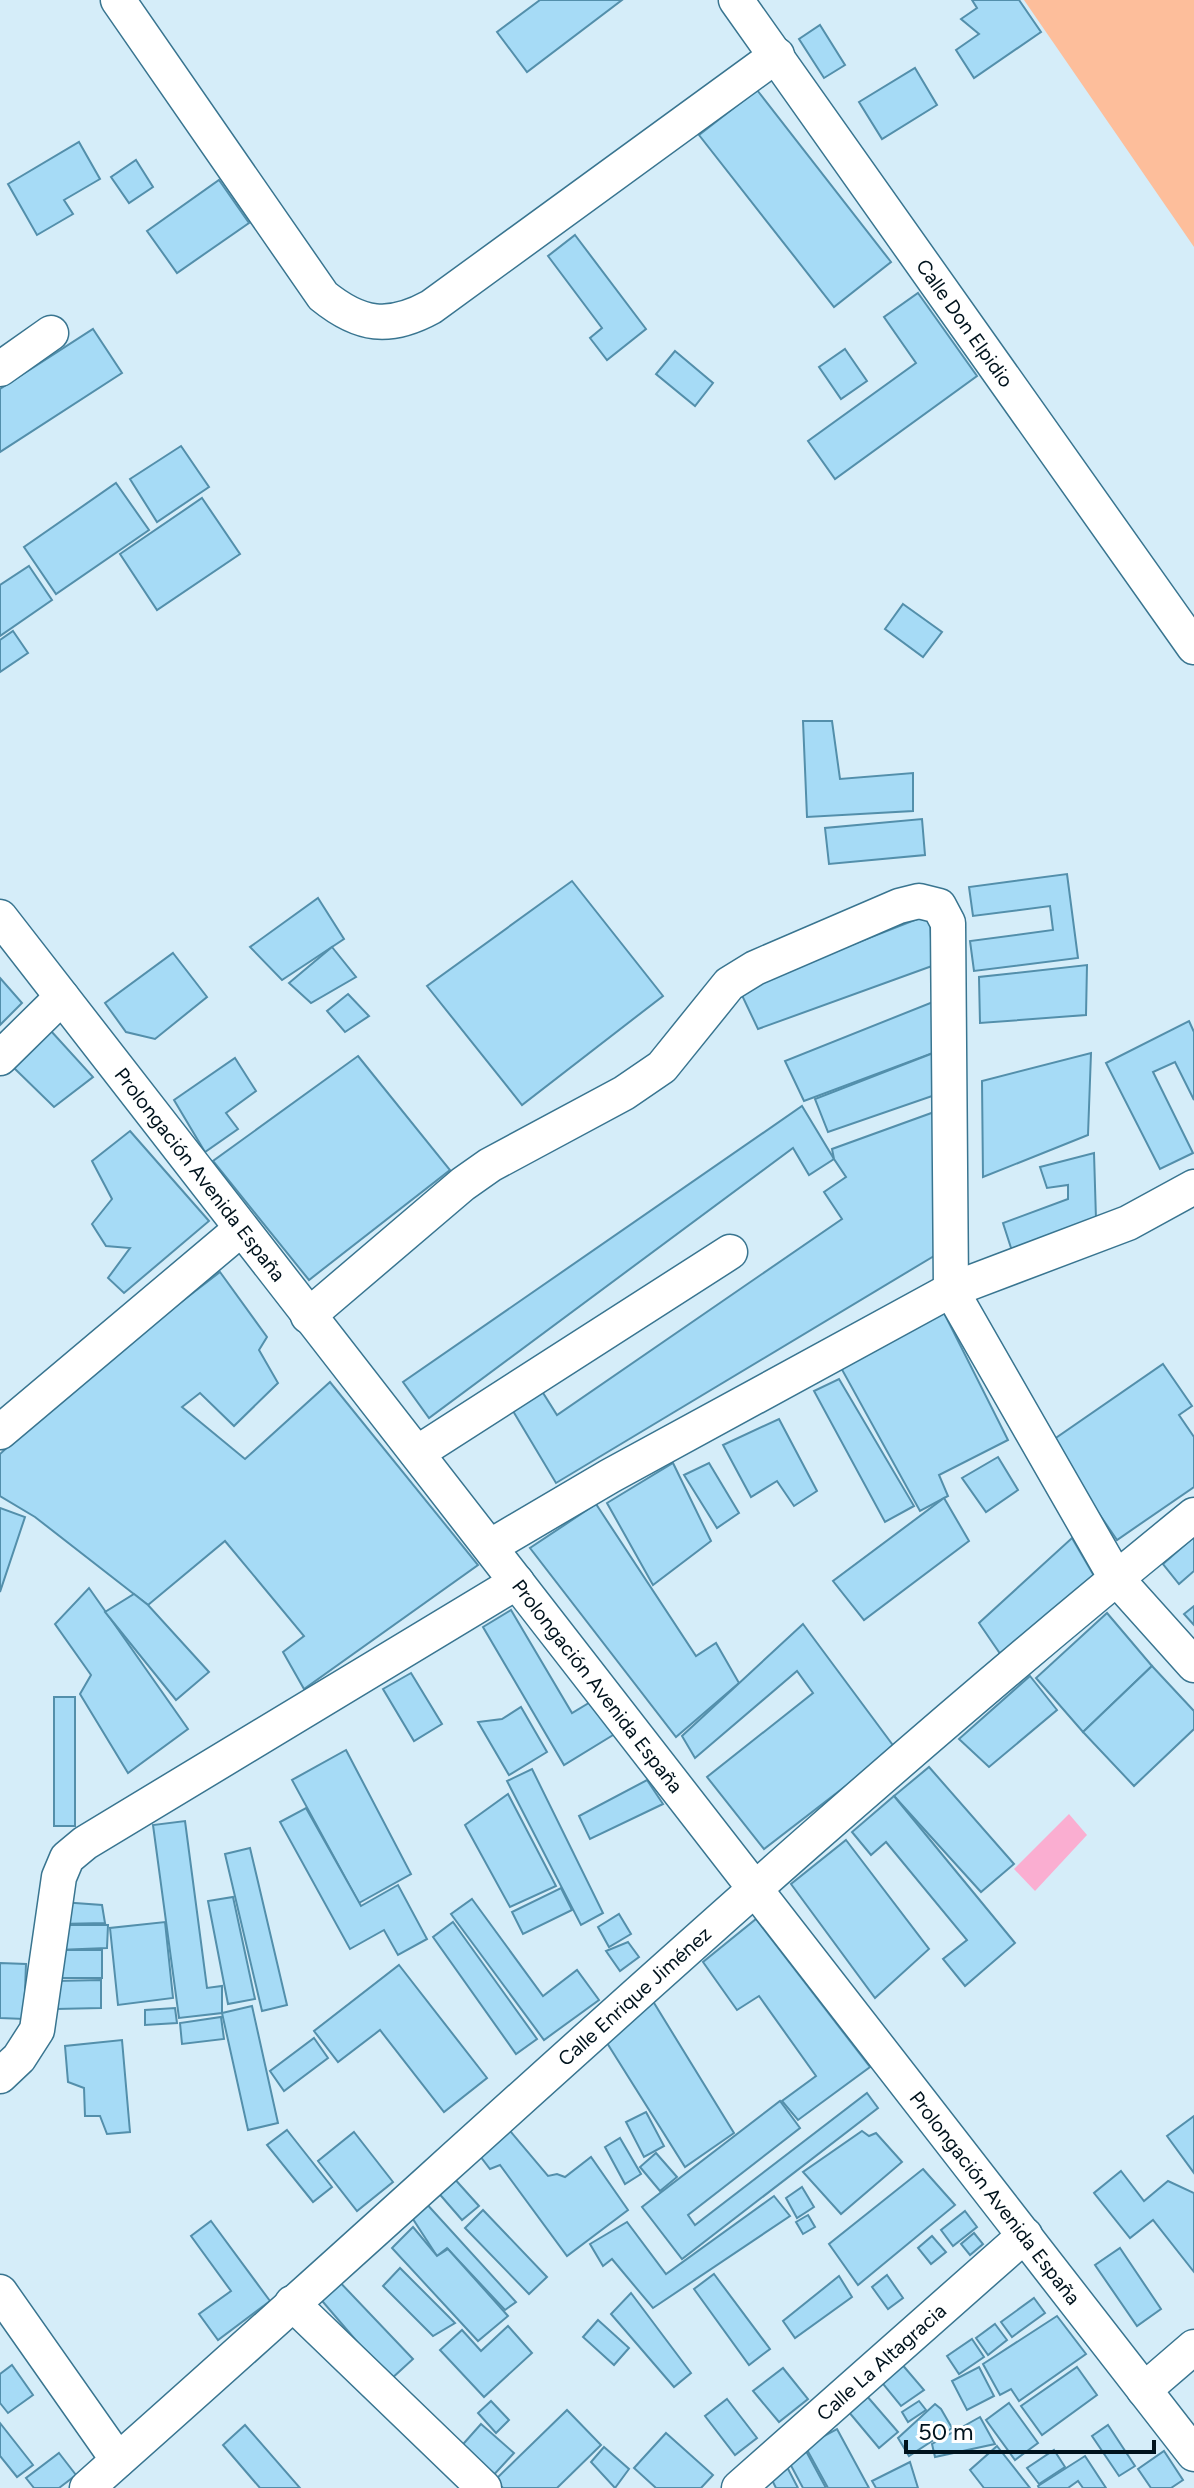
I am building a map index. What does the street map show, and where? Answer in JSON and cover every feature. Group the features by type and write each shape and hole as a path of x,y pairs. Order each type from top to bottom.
{"street":[{"path":"118,0 323,296 341,311 363,320 387,322 411,318 431,307 777,55"},
{"name":"Calle Don Elpidio","path":"736,0 1194,647"},
{"path":"0,369 51,333"},
{"path":"308,1316 463,1184 490,1165 624,1093 662,1067 729,984 755,968 899,906 919,901 939,906 948,923 951,1290 1116,1578 1194,1665"},
{"name":"Prolongación Avenida España","path":"0,917 1194,2454"},
{"path":"0,1058 62,997"},
{"path":"491,1546 610,1476 951,1290 1128,1223 1194,1187"},
{"path":"0,1432 241,1229"},
{"path":"417,1453 730,1252"},
{"name":"Calle Enrique Jiménez","path":"87,2488 754,1888 1194,1515"},
{"path":"0,2076 19,2058 37,2030 59,1877 67,1858 85,1843 517,1582"},
{"name":"Calle La Altagracia","path":"739,2488 1025,2235"},
{"path":"0,2292 118,2460"},
{"path":"292,2303 484,2488"},
{"path":"1144,2390 1194,2347"}],"shaded area":[{"path":"1024,0 1194,0 1194,247"},
{"path":"1069,1814 1087,1835 1035,1891 1014,1869"}],"building":[{"path":"540,0 622,0 527,72 497,32"},
{"path":"972,0 1019,0 1041,32 974,78 956,50 979,34 961,19 977,8"},
{"path":"820,25 845,65 824,78 799,39"},
{"path":"915,68 937,105 882,139 859,102"},
{"path":"757,90 891,262 834,307 699,135"},
{"path":"79,142 100,179 64,200 73,214 37,235 8,184"},
{"path":"136,160 153,187 129,203 111,177"},
{"path":"219,180 249,223 177,273 147,231"},
{"path":"575,235 646,329 607,360 590,338 602,328 548,256"},
{"path":"918,293 977,376 835,479 808,441 916,363 884,317"},
{"path":"93,329 122,373 0,452 0,389"},
{"path":"845,349 867,381 841,399 819,367"},
{"path":"675,351 713,383 695,406 656,374"},
{"path":"181,446 209,487 157,522 130,479"},
{"path":"116,483 149,530 56,594 24,547"},
{"path":"202,498 240,554 157,610 120,554"},
{"path":"29,566 52,600 0,636 0,585"},
{"path":"903,604 942,632 923,657 885,629"},
{"path":"13,631 28,653 0,672 0,640"},
{"path":"803,721 832,721 840,779 913,773 913,811 807,817"},
{"path":"922,819 925,855 829,864 825,828"},
{"path":"1067,874 1078,958 974,971 970,941 1053,930 1050,906 973,916 969,887"},
{"path":"572,881 663,996 522,1105 427,986"},
{"path":"318,898 344,939 282,980 250,947"},
{"path":"930,914 932,966 758,1029 739,989"},
{"path":"332,947 356,977 311,1003 289,983"},
{"path":"173,953 207,997 155,1039 126,1032 105,1003"},
{"path":"1087,965 1086,1015 980,1023 979,977"},
{"path":"0,978 22,1003 0,1025"},
{"path":"348,994 369,1016 345,1032 327,1011"},
{"path":"938,1000 941,1050 804,1101 785,1061"},
{"path":"1189,1021 1194,1032 1194,1100 1175,1062 1153,1072 1193,1153 1160,1169 1106,1063"},
{"path":"51,1031 93,1077 54,1107 11,1065"},
{"path":"941,1050 938,1094 828,1132 815,1099"},
{"path":"1091,1053 1088,1135 983,1177 982,1081"},
{"path":"358,1056 450,1170 309,1280 213,1161"},
{"path":"235,1058 256,1091 226,1113 238,1129 205,1152 174,1100"},
{"path":"802,1106 834,1159 809,1175 793,1148 429,1418 403,1382"},
{"path":"937,1111 944,1250 556,1483 510,1406 538,1385 557,1415 842,1219 824,1192 846,1177 834,1159 832,1149"},
{"path":"130,1131 209,1221 124,1293 108,1278 130,1248 106,1246 92,1224 112,1199 92,1161"},
{"path":"1094,1153 1096,1219 1012,1251 1003,1223 1068,1199 1068,1185 1047,1188 1040,1167"},
{"path":"220,1272 267,1337 259,1350 278,1383 234,1426 200,1393 182,1407 245,1459 330,1382 478,1565 304,1689 283,1652 304,1636 225,1541 148,1605 35,1517 0,1496 0,1454 80,1380"},
{"path":"942,1309 1008,1440 939,1475 948,1496 920,1511 840,1366"},
{"path":"1163,1364 1192,1406 1179,1415 1194,1437 1194,1487 1117,1540 1050,1442"},
{"path":"839,1379 914,1506 885,1522 814,1391"},
{"path":"779,1419 817,1491 794,1506 777,1481 751,1497 723,1445"},
{"path":"998,1457 1018,1490 986,1512 962,1478"},
{"path":"673,1463 711,1541 653,1585 607,1503"},
{"path":"709,1463 739,1513 717,1528 684,1475"},
{"path":"944,1498 969,1541 864,1620 833,1581"},
{"path":"596,1504 696,1656 716,1643 739,1683 676,1737 530,1548"},
{"path":"0,1508 25,1517 0,1592"},
{"path":"1194,1537 1194,1571 1179,1584 1163,1564"},
{"path":"1072,1538 1097,1581 1001,1655 979,1623"},
{"path":"89,1588 188,1729 128,1773 80,1694 91,1675 55,1624"},
{"path":"134,1594 148,1605 209,1672 176,1700 105,1612"},
{"path":"1194,1606 1194,1625 1184,1614"},
{"path":"511,1610 572,1713 597,1698 618,1732 564,1765 483,1627"},
{"path":"1107,1613 1152,1666 1083,1732 1036,1678"},
{"path":"803,1624 895,1748 764,1849 707,1777 813,1693 797,1671 695,1758 682,1736"},
{"path":"1152,1666 1194,1711 1194,1729 1134,1786 1083,1732"},
{"path":"411,1673 442,1724 414,1741 383,1689"},
{"path":"1030,1676 1057,1710 989,1767 959,1739"},
{"path":"54,1697 75,1697 75,1826 54,1826"},
{"path":"521,1707 547,1752 509,1775 478,1722 502,1719"},
{"path":"346,1750 411,1874 359,1903 292,1780"},
{"path":"929,1767 1014,1864 981,1892 894,1796"},
{"path":"532,1769 603,1913 581,1925 507,1781"},
{"path":"647,1780 663,1804 590,1839 579,1816"},
{"path":"508,1794 556,1886 510,1907 465,1825"},
{"path":"894,1796 1015,1943 965,1986 943,1959 967,1940 886,1842 871,1855 852,1832"},
{"path":"306,1808 361,1906 398,1885 427,1939 398,1955 384,1930 350,1949 280,1822"},
{"path":"185,1821 207,1988 222,1986 222,2013 179,2018 153,1825"},
{"path":"846,1840 929,1949 875,1998 791,1884"},
{"path":"250,1848 287,2005 262,2011 225,1854"},
{"path":"561,1888 572,1910 523,1934 512,1912"},
{"path":"233,1897 255,1999 228,2004 208,1901"},
{"path":"472,1899 543,1996 577,1970 599,2000 544,2040 451,1914"},
{"path":"61,1902 102,1905 105,1923 59,1924"},
{"path":"619,1914 631,1934 609,1947 598,1927"},
{"path":"756,1919 870,2067 798,2120 782,2101 816,2076 759,1996 737,2010 703,1962"},
{"path":"165,1922 173,1998 118,2005 110,1928"},
{"path":"453,1922 537,2039 516,2054 433,1937"},
{"path":"56,1925 108,1925 107,1948 57,1950"},
{"path":"628,1942 639,1957 620,1971 606,1951"},
{"path":"56,1950 102,1950 102,1978 57,1978"},
{"path":"0,1963 26,1964 24,2019 0,2018"},
{"path":"399,1965 487,2078 444,2112 380,2030 338,2062 314,2031"},
{"path":"101,1980 101,2008 56,2009 56,1981"},
{"path":"651,1998 734,2133 685,2167 602,2035"},
{"path":"252,2006 278,2123 248,2130 222,2013"},
{"path":"175,2008 177,2023 145,2025 145,2010"},
{"path":"221,2017 224,2039 182,2044 180,2023"},
{"path":"314,2038 328,2058 284,2091 270,2071"},
{"path":"122,2040 130,2132 107,2134 100,2116 85,2116 84,2088 68,2082 65,2046"},
{"path":"867,2093 878,2108 682,2259 642,2207 780,2101 800,2128 688,2215 695,2225"},
{"path":"646,2112 664,2146 644,2157 626,2122"},
{"path":"1194,2116 1194,2173 1167,2136"},
{"path":"505,2125 548,2176 557,2174 565,2177 591,2157 628,2210 567,2256 500,2165 490,2169 477,2152"},
{"path":"287,2130 332,2187 313,2202 267,2145"},
{"path":"862,2131 869,2136 876,2133 902,2162 841,2214 803,2172"},
{"path":"354,2132 393,2182 357,2211 318,2161"},
{"path":"620,2138 641,2174 625,2184 605,2147"},
{"path":"656,2153 677,2177 660,2191 640,2167"},
{"path":"923,2169 955,2205 858,2285 829,2244"},
{"path":"1121,2171 1144,2201 1168,2181 1194,2193 1194,2272 1153,2220 1130,2238 1094,2193"},
{"path":"452,2176 479,2206 462,2220 436,2190"},
{"path":"802,2187 814,2207 797,2218 786,2198"},
{"path":"774,2196 790,2216 653,2308 612,2259 603,2266 590,2244 627,2222 666,2274"},
{"path":"424,2201 516,2302 505,2310 447,2248 437,2256 411,2216"},
{"path":"483,2210 547,2277 529,2294 465,2228"},
{"path":"965,2211 977,2227 953,2246 941,2230"},
{"path":"808,2215 815,2227 803,2234 796,2222"},
{"path":"211,2221 270,2301 218,2340 199,2314 231,2291 191,2236"},
{"path":"413,2227 437,2256 448,2249 508,2316 478,2341 392,2248"},
{"path":"974,2233 983,2244 970,2255 961,2244"},
{"path":"932,2236 946,2252 931,2264 918,2248"},
{"path":"1120,2248 1161,2309 1137,2326 1095,2265"},
{"path":"400,2268 455,2323 433,2336 383,2286"},
{"path":"714,2274 770,2349 749,2365 694,2289"},
{"path":"887,2275 903,2298 888,2309 872,2287"},
{"path":"334,2276 413,2359 390,2380 317,2295"},
{"path":"839,2276 852,2297 795,2338 783,2321"},
{"path":"631,2293 691,2373 674,2387 611,2314"},
{"path":"1034,2298 1045,2313 1012,2337 1001,2322"},
{"path":"1057,2316 1086,2354 1019,2401 1011,2389 1000,2395 983,2364"},
{"path":"598,2320 629,2348 614,2365 583,2337"},
{"path":"995,2324 1007,2340 988,2355 976,2338"},
{"path":"508,2326 532,2353 484,2397 440,2350 462,2330 481,2351"},
{"path":"972,2339 984,2357 959,2374 947,2356"},
{"path":"900,2362 924,2390 901,2406 879,2379"},
{"path":"12,2365 33,2395 8,2413 0,2403 0,2374"},
{"path":"979,2367 994,2396 967,2410 952,2381"},
{"path":"1077,2367 1097,2395 1042,2435 1021,2406"},
{"path":"783,2368 808,2399 779,2422 753,2391"},
{"path":"866,2395 898,2432 879,2448 848,2411"},
{"path":"727,2399 757,2438 735,2455 705,2416"},
{"path":"491,2401 509,2420 496,2433 478,2413"},
{"path":"919,2401 926,2410 908,2422 902,2412"},
{"path":"1009,2403 1038,2443 1015,2460 986,2420"},
{"path":"935,2404 952,2428 909,2456 898,2438"},
{"path":"567,2410 601,2445 557,2488 503,2488 495,2480"},
{"path":"980,2417 995,2444 935,2457 932,2444"},
{"path":"0,2423 33,2465 17,2477 0,2456"},
{"path":"481,2424 514,2453 489,2480 457,2451"},
{"path":"245,2425 300,2488 260,2488 223,2445"},
{"path":"1108,2425 1135,2466 1119,2476 1092,2436"},
{"path":"837,2429 869,2488 828,2488 805,2446"},
{"path":"666,2433 713,2475 701,2488 656,2488 634,2468"},
{"path":"997,2446 1030,2488 984,2488 970,2470"},
{"path":"604,2447 629,2469 615,2488 591,2462"},
{"path":"1054,2450 1065,2467 1039,2484 1027,2468"},
{"path":"806,2451 826,2488 803,2488 788,2460"},
{"path":"1164,2451 1183,2480 1171,2488 1151,2488 1138,2469"},
{"path":"59,2453 76,2475 59,2488 34,2488 26,2478"},
{"path":"1085,2456 1106,2488 1083,2488 1078,2481 1068,2488 1039,2488 1038,2486"},
{"path":"910,2462 918,2488 876,2488 872,2481"},
{"path":"786,2465 798,2488 776,2488 769,2474"}]}
